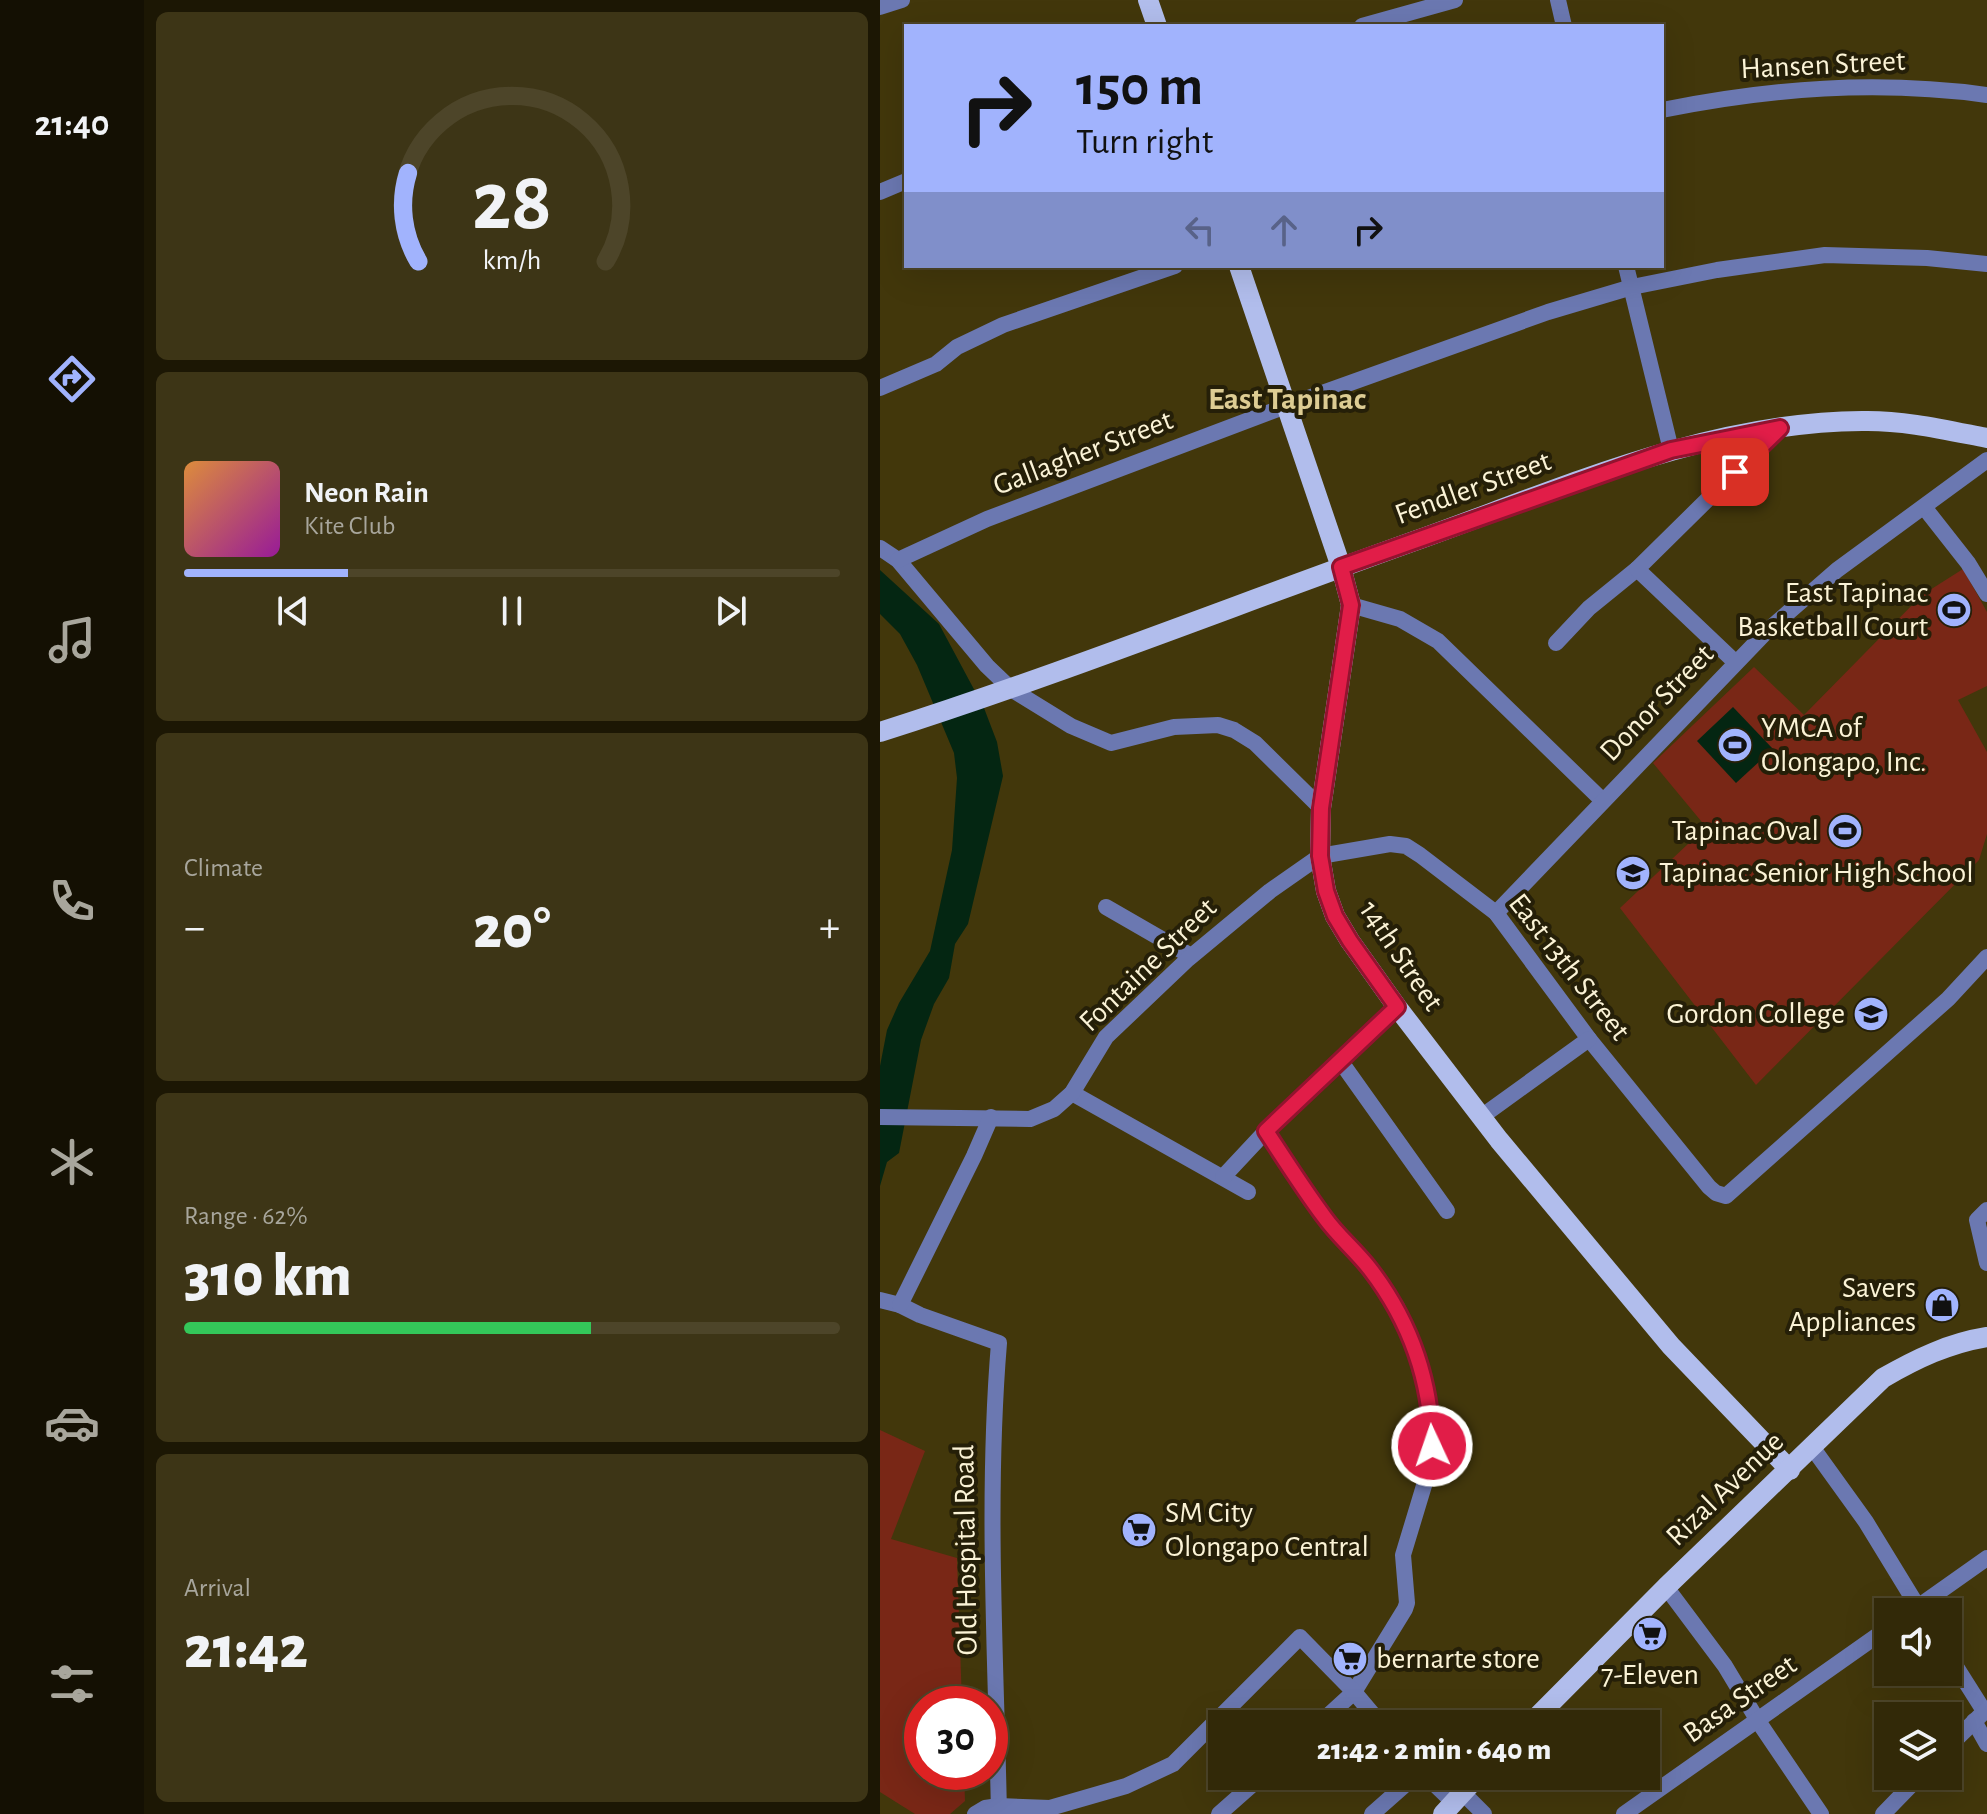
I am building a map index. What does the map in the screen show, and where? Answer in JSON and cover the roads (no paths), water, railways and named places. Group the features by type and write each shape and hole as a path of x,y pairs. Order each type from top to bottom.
{"main road":[{"path":"1148,0 1156,24"},
{"name":"14th Street","path":"1240,268 1341,567 1351,605 1321,808 1320,856 1326,891 1335,916 1397,1007 1481,1117 1671,1346 1790,1470"},
{"name":"Fendler Street","path":"880,732 1003,692 1671,450 1780,428 1864,421 1921,426 1987,438"},
{"name":"Rizal Avenue","path":"1544,1710 1666,1587 1883,1378 1924,1355 1965,1340 1987,1337"}],"street":[{"path":"880,7 902,0"},
{"path":"1369,24 1455,0"},
{"path":"1558,0 1564,24"},
{"name":"Hansen Street","path":"1664,110 1717,99 1841,86 1885,86 1987,95"},
{"path":"880,192 904,182"},
{"name":"Gallagher Street","path":"898,560 987,519 1286,406 1548,312 1632,287 1717,270 1825,255 1927,258 1987,264"},
{"path":"880,388 936,364 957,347 1003,325 1169,268"},
{"path":"1627,268 1671,450"},
{"path":"1556,643 1589,608 1637,569 1780,428"},
{"name":"Donor Street","path":"1496,913 1735,662 1837,570 1987,460"},
{"path":"1924,507 1968,563 1987,594"},
{"path":"880,548 898,560 1003,692 1111,743 1186,725 1218,725 1234,730 1255,743 1321,808"},
{"path":"1637,569 1735,662"},
{"path":"1351,605 1400,619 1438,641 1602,800"},
{"name":"East 13th Street","path":"1320,856 1390,844 1406,846 1496,913 1589,1039 1709,1187 1722,1195 1732,1192 1948,999 1987,957"},
{"name":"Fontaine Street","path":"880,1117 1030,1119 1054,1109 1072,1093 1106,1037 1191,956 1270,891 1320,856"},
{"path":"1106,907 1191,956"},
{"path":"1223,1177 1266,1131 1397,1007"},
{"path":"1481,1117 1589,1039"},
{"path":"1341,1062 1447,1211"},
{"path":"1072,1093 1248,1192"},
{"path":"880,1300 900,1305 991,1117"},
{"path":"1266,1131 1326,1220 1368,1267 1397,1307 1410,1335 1431,1410 1432,1446 1426,1479 1401,1563 1407,1603 1354,1692 1334,1710"},
{"path":"1987,1210 1977,1220 1987,1263"},
{"name":"Old Hospital Road","path":"900,1305 999,1343 991,1491 999,1810"},
{"path":"1812,1447 1866,1522 1910,1598"},
{"path":"1933,1598 1987,1558"},
{"path":"1666,1587 1725,1666 1821,1814"},
{"path":"975,1814 985,1808 1050,1808 1126,1786 1173,1764 1300,1637 1369,1710"},
{"name":"Basa Street","path":"1624,1814 1874,1638"},
{"path":"1962,1679 1982,1714 1987,1744"},
{"path":"1962,1733 1982,1714"},
{"path":"1219,1814 1246,1790"},
{"path":"1372,1814 1399,1790"},
{"path":"1883,1814 1906,1790"},
{"path":"1453,1803 1484,1814"}],"place":[{"name":"East Tapinac Basketball Court","path":"1954,610"},
{"name":"YMCA of Olongapo, Inc.","path":"1735,745"},
{"name":"Tapinac Oval","path":"1845,831"},
{"name":"Tapinac Senior High School","path":"1633,873"},
{"name":"Gordon College","path":"1871,1014"},
{"name":"Savers Appliances","path":"1942,1305"},
{"name":"SM City Olongapo Central","path":"1139,1530"},
{"name":"7-Eleven","path":"1650,1634"},
{"name":"bernarte store","path":"1350,1659"}],"district":[{"name":"East Tapinac","path":"1287,399"}]}
